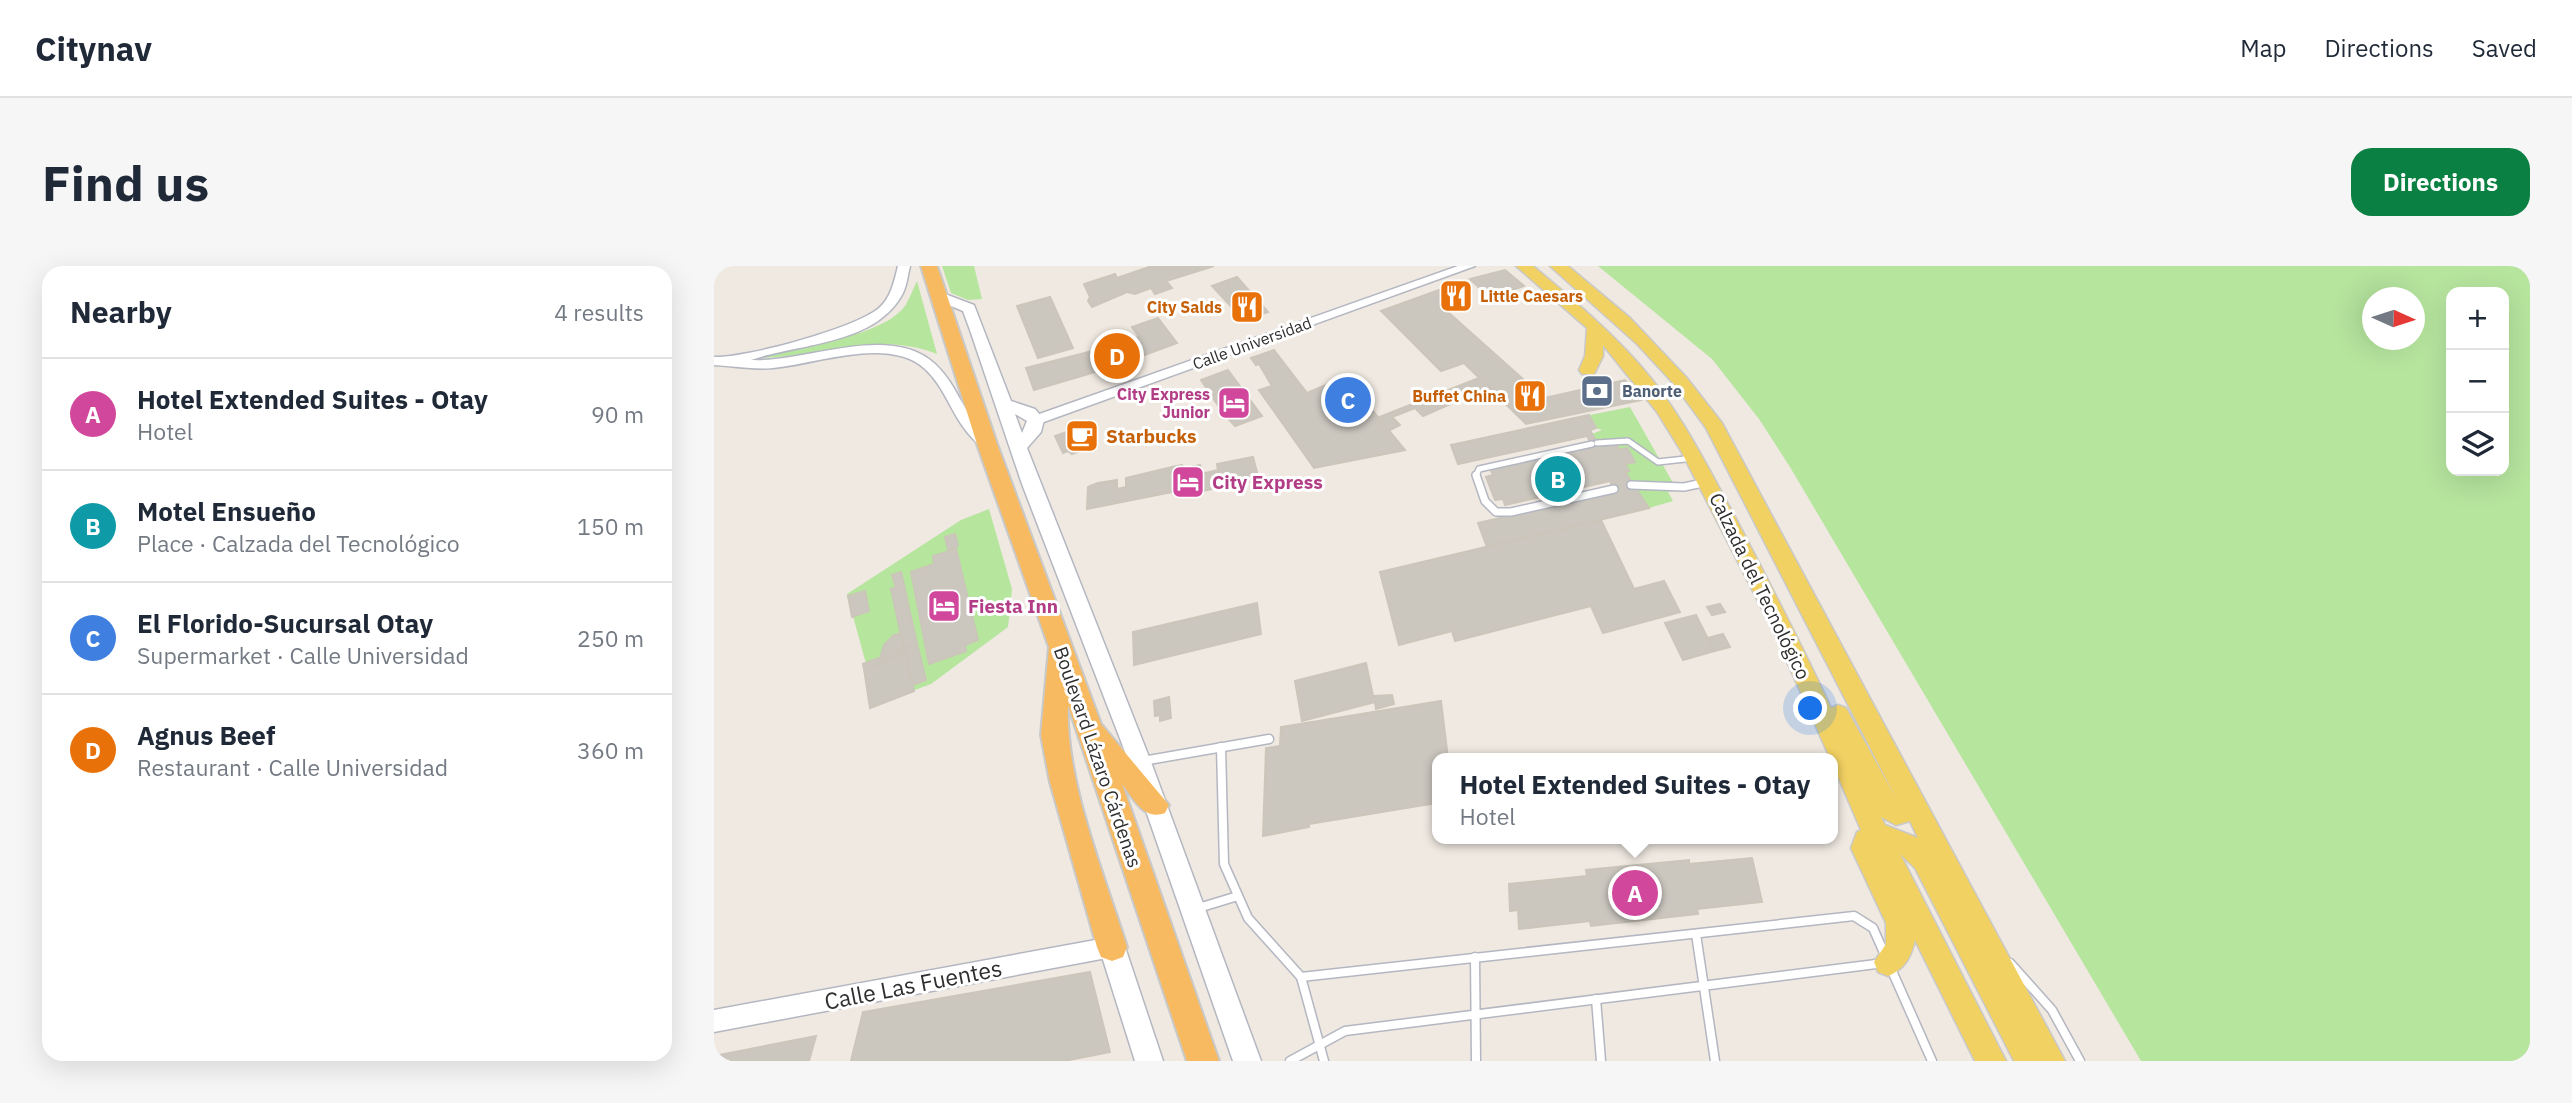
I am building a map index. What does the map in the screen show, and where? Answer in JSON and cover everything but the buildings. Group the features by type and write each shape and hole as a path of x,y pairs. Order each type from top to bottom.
{"highway":[{"name":"Boulevard Lázaro Cárdenas","path":"929,266 987,444 1051,614 1085,722 1203,1061"},
{"path":"1060,648 1054,735 1063,782 1112,947"},
{"path":"1085,722 1156,804"}],"main road":[{"name":"Calzada del Tecnológico","path":"1558,266 1619,315 1668,364 1715,427 2050,1061"},
{"path":"1528,270 1545,268 1588,302 1619,315"},
{"name":"Calzada del Tecnológico","path":"1528,270 1595,327 1665,410 1690,451 1784,630 1877,836 1991,1061"},
{"name":"Boulevard Lázaro Cárdenas","path":"937,295 969,308 1018,448 1156,804 1247,1061"},
{"path":"1587,370 1594,356 1595,327"},
{"path":"1002,404 1029,413 1036,420 1032,432 1018,448"},
{"path":"1784,630 1812,670 1887,807 1896,814 1909,811 1910,797"},
{"path":"1888,962 1899,954 1903,941 1901,924 1864,848 1866,840 1877,836 1897,837 1924,860 2030,1061"},
{"path":"1112,947 1149,1061"}],"street":[{"path":"714,371 769,348 845,332 872,320 884,312 898,296 903,284 904,266"},
{"name":"Calle Universidad","path":"1036,420 1469,266"},
{"path":"714,361 772,364 866,350 908,355 930,366 960,420 969,432 987,444"},
{"name":"Calle Las Fuentes","path":"714,1021 1112,947"}],"lane":[{"path":"1614,489 1511,512 1496,512 1485,501 1476,475 1479,469 1594,443 1628,441 1647,459 1659,463 1685,459 1690,451"},
{"path":"1632,485 1684,487 1708,482"},
{"path":"1140,762 1269,739"},
{"path":"1221,747 1224,864 1248,918 1301,976 1324,1061"},
{"path":"1193,909 1238,895"},
{"path":"1301,976 1854,916 1864,920 1872,928 1932,1061"},
{"name":"Calzada del Tecnológico","path":"1983,933 2052,1010 2080,1061"},
{"path":"1696,934 1715,1061"},
{"path":"1475,957 1476,1061"},
{"path":"1290,1061 1345,1031 1888,962"},
{"path":"1596,999 1601,1061"}],"green space":[{"path":"942,266 974,266 982,299 968,300 951,293"},
{"path":"1598,266 2530,266 2530,1061 2141,1061 1759,419 1712,359"},
{"path":"917,281 937,354 892,344 758,358 837,340 878,326 894,317 905,306"},
{"path":"1630,407 1677,490 1668,492 1673,501 1649,508 1625,472 1629,471 1625,464 1634,462 1627,448 1619,450 1615,442 1598,445 1592,434 1602,430 1596,428 1590,415"},
{"path":"989,509 1012,589 1008,627 931,684 877,704 847,594 961,520"}],"place":[{"name":"Little Caesars","path":"1456,296"},
{"name":"City Salds","path":"1247,307"},
{"name":"Agnus Beef","path":"1117,356"},
{"name":"Banorte","path":"1597,391"},
{"name":"Buffet China","path":"1530,396"},
{"name":"El Florido-Sucursal Otay","path":"1348,400"},
{"name":"City Express Junior","path":"1234,403"},
{"name":"Starbucks","path":"1082,436"},
{"name":"Motel Ensueño","path":"1558,479"},
{"name":"City Express","path":"1188,482"},
{"name":"Fiesta Inn","path":"944,606"},
{"name":"Hotel Extended Suites - Otay","path":"1635,893"}]}
